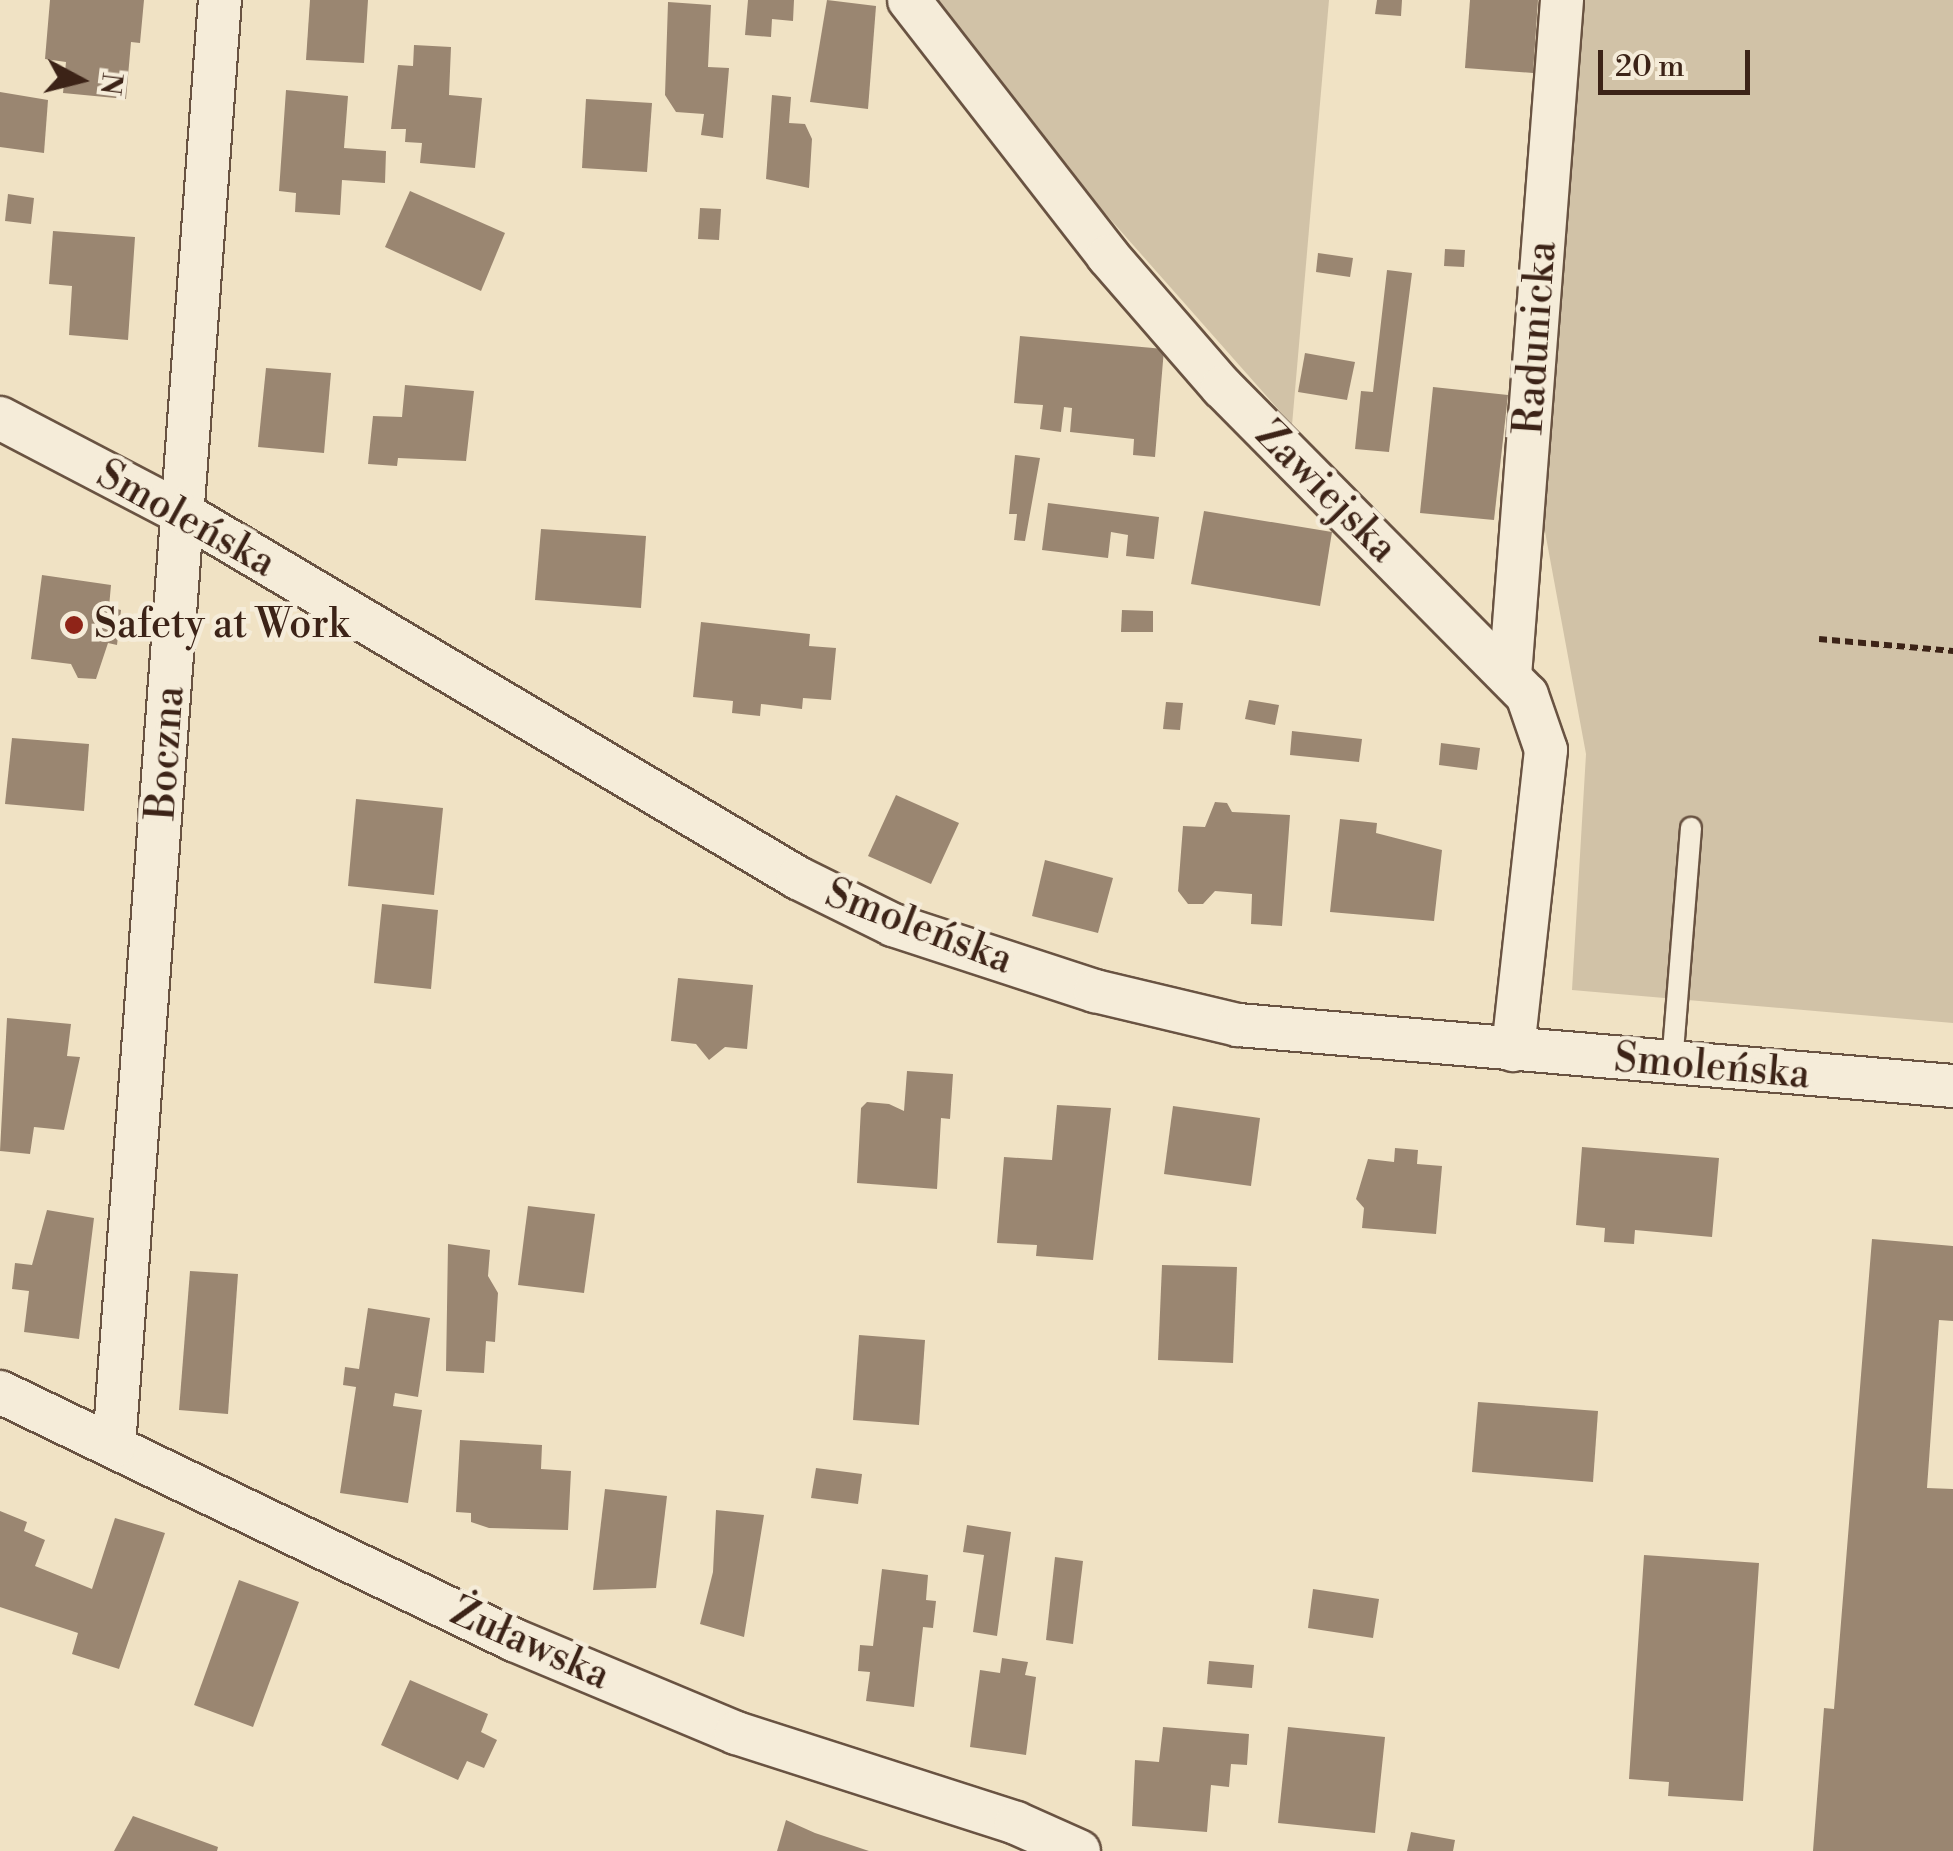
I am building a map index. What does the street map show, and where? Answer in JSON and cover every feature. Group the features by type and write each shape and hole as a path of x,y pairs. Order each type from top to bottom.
{"street":[{"name":"Boczna","path":"114,1446 220,0"},
{"name":"Zawiejska","path":"909,0 1108,256 1222,387 1528,695 1546,750 1513,1050"},
{"name":"Radunicka","path":"1510,676 1562,0"},
{"name":"Smoleńska","path":"0,418 184,514 798,878 893,925 1095,991 1238,1024 1953,1086"},
{"name":"Żuławska","path":"0,1392 514,1640 736,1733 1016,1823 1079,1851"}],"lane":[{"path":"1672,1064 1691,828"}],"path":[{"path":"1819,639 1953,651"}],"shaded area":[{"path":"937,0 1329,0 1292,425 1043,143"},
{"path":"1580,0 1953,0 1953,1023 1572,990 1586,754 1541,510"}],"building":[{"path":"50,0 144,0 140,43 131,42 126,99 63,93 66,62 45,59"},
{"path":"310,0 368,0 364,63 306,60"},
{"path":"748,0 794,0 793,21 772,19 771,37 745,35"},
{"path":"827,0 876,6 868,109 810,102"},
{"path":"1377,0 1402,0 1401,16 1375,14"},
{"path":"1470,0 1538,0 1533,73 1465,68"},
{"path":"668,2 711,5 708,67 729,68 723,138 701,135 704,114 676,112 665,95"},
{"path":"414,45 451,47 449,95 482,98 475,168 420,163 422,143 405,142 406,129 391,129 398,65 413,66"},
{"path":"286,90 348,96 344,148 386,151 385,183 342,180 340,215 295,212 296,193 279,191"},
{"path":"0,92 48,100 44,153 0,147"},
{"path":"772,95 791,97 789,123 805,124 812,139 809,188 766,179"},
{"path":"586,99 652,103 647,172 582,168"},
{"path":"410,191 505,233 481,291 385,247"},
{"path":"8,194 34,198 31,224 5,221"},
{"path":"700,208 721,209 719,240 698,239"},
{"path":"53,231 135,237 128,340 69,335 72,286 49,284"},
{"path":"1445,249 1465,250 1464,267 1444,266"},
{"path":"1318,253 1353,258 1350,277 1316,272"},
{"path":"1387,270 1412,273 1389,452 1355,449 1361,391 1373,392"},
{"path":"1020,336 1164,349 1155,457 1133,455 1134,439 1070,432 1072,408 1064,407 1061,432 1040,429 1043,405 1014,403"},
{"path":"1305,353 1355,362 1347,400 1298,392"},
{"path":"266,368 331,373 324,453 258,447"},
{"path":"405,385 474,391 466,461 398,458 397,466 368,464 373,416 402,417"},
{"path":"1433,387 1508,395 1494,520 1420,513"},
{"path":"1015,455 1040,458 1025,541 1014,540 1017,514 1009,514"},
{"path":"1048,503 1159,517 1154,559 1126,556 1128,535 1111,532 1108,558 1042,550"},
{"path":"1204,511 1332,532 1320,606 1191,584"},
{"path":"541,529 646,536 641,608 535,600"},
{"path":"42,575 111,585 109,607 121,610 117,645 108,643 96,679 78,678 71,664 31,659"},
{"path":"1122,610 1153,611 1153,632 1121,632"},
{"path":"701,622 810,634 809,646 836,648 831,700 803,698 802,709 761,704 760,716 732,713 733,701 693,697"},
{"path":"1249,700 1279,705 1275,725 1245,719"},
{"path":"1166,702 1183,703 1180,730 1163,729"},
{"path":"1292,731 1362,739 1359,762 1290,755"},
{"path":"12,738 89,744 84,811 5,804"},
{"path":"1441,743 1480,748 1477,770 1439,765"},
{"path":"896,795 959,823 931,884 868,856"},
{"path":"356,799 443,808 434,895 348,886"},
{"path":"1215,802 1227,803 1232,812 1290,815 1282,926 1251,924 1252,894 1215,891 1203,904 1188,904 1178,891 1183,826 1205,827"},
{"path":"1340,819 1377,823 1376,833 1442,850 1434,921 1330,912"},
{"path":"1045,860 1113,878 1098,933 1032,916"},
{"path":"382,904 438,910 431,989 374,983"},
{"path":"678,978 753,985 747,1049 725,1047 709,1060 696,1044 671,1041"},
{"path":"7,1018 71,1024 67,1056 80,1057 64,1130 34,1127 30,1154 0,1151"},
{"path":"907,1071 953,1074 950,1119 941,1118 937,1189 857,1183 861,1108 867,1102 889,1104 904,1111"},
{"path":"1057,1105 1111,1108 1093,1260 1036,1256 1037,1245 997,1243 1004,1157 1052,1160"},
{"path":"1173,1106 1260,1118 1251,1186 1164,1174"},
{"path":"1582,1147 1719,1158 1712,1237 1635,1230 1634,1244 1604,1242 1605,1228 1576,1225"},
{"path":"1395,1148 1418,1150 1417,1164 1442,1166 1436,1234 1362,1228 1364,1208 1356,1199 1368,1159 1394,1162"},
{"path":"528,1206 595,1214 584,1293 518,1285"},
{"path":"47,1210 94,1218 79,1339 24,1332 29,1291 12,1289 15,1263 32,1265"},
{"path":"1872,1239 1953,1246 1953,1321 1939,1320 1927,1488 1953,1489 1953,1851 1813,1851 1824,1708 1834,1709"},
{"path":"448,1244 490,1250 488,1276 498,1293 495,1342 486,1341 484,1373 446,1371"},
{"path":"1162,1265 1237,1267 1233,1363 1158,1360"},
{"path":"190,1271 238,1274 228,1414 179,1410"},
{"path":"368,1308 430,1318 418,1397 395,1393 393,1406 422,1410 408,1503 340,1493 356,1387 343,1385 345,1367 359,1369"},
{"path":"859,1335 925,1340 919,1425 853,1420"},
{"path":"1478,1402 1598,1411 1593,1482 1472,1472"},
{"path":"460,1440 542,1445 541,1469 571,1471 568,1530 489,1528 471,1522 471,1513 456,1512"},
{"path":"816,1468 862,1474 858,1504 811,1498"},
{"path":"605,1489 667,1496 656,1588 593,1590"},
{"path":"716,1510 764,1515 744,1637 700,1624 713,1572"},
{"path":"0,1511 27,1522 24,1531 45,1540 35,1566 92,1589 115,1518 165,1533 119,1669 72,1654 78,1633 0,1607"},
{"path":"967,1525 1011,1532 997,1636 973,1632 984,1555 963,1552"},
{"path":"1644,1555 1759,1563 1743,1801 1668,1796 1669,1782 1629,1779"},
{"path":"1055,1557 1083,1561 1073,1644 1046,1640"},
{"path":"882,1569 928,1575 926,1600 936,1601 933,1628 923,1627 914,1707 866,1701 870,1672 858,1671 860,1645 873,1646"},
{"path":"239,1580 299,1602 253,1727 194,1705"},
{"path":"1313,1589 1379,1599 1373,1638 1308,1628"},
{"path":"1002,1658 1028,1662 1025,1675 1036,1677 1026,1755 970,1747 980,1670 1000,1673"},
{"path":"1209,1661 1254,1665 1252,1688 1207,1684"},
{"path":"410,1680 488,1714 481,1732 497,1740 484,1768 467,1761 458,1780 381,1745"},
{"path":"1163,1727 1249,1734 1247,1765 1231,1764 1229,1787 1211,1785 1207,1832 1132,1826 1135,1760 1159,1762"},
{"path":"1288,1727 1385,1737 1375,1833 1278,1823"},
{"path":"133,1816 218,1847 217,1851 114,1851"},
{"path":"786,1820 815,1833 869,1851 777,1851"},
{"path":"1411,1832 1455,1840 1453,1851 1407,1851"}],"place":[{"name":"Safety at Work","path":"74,625"}]}
